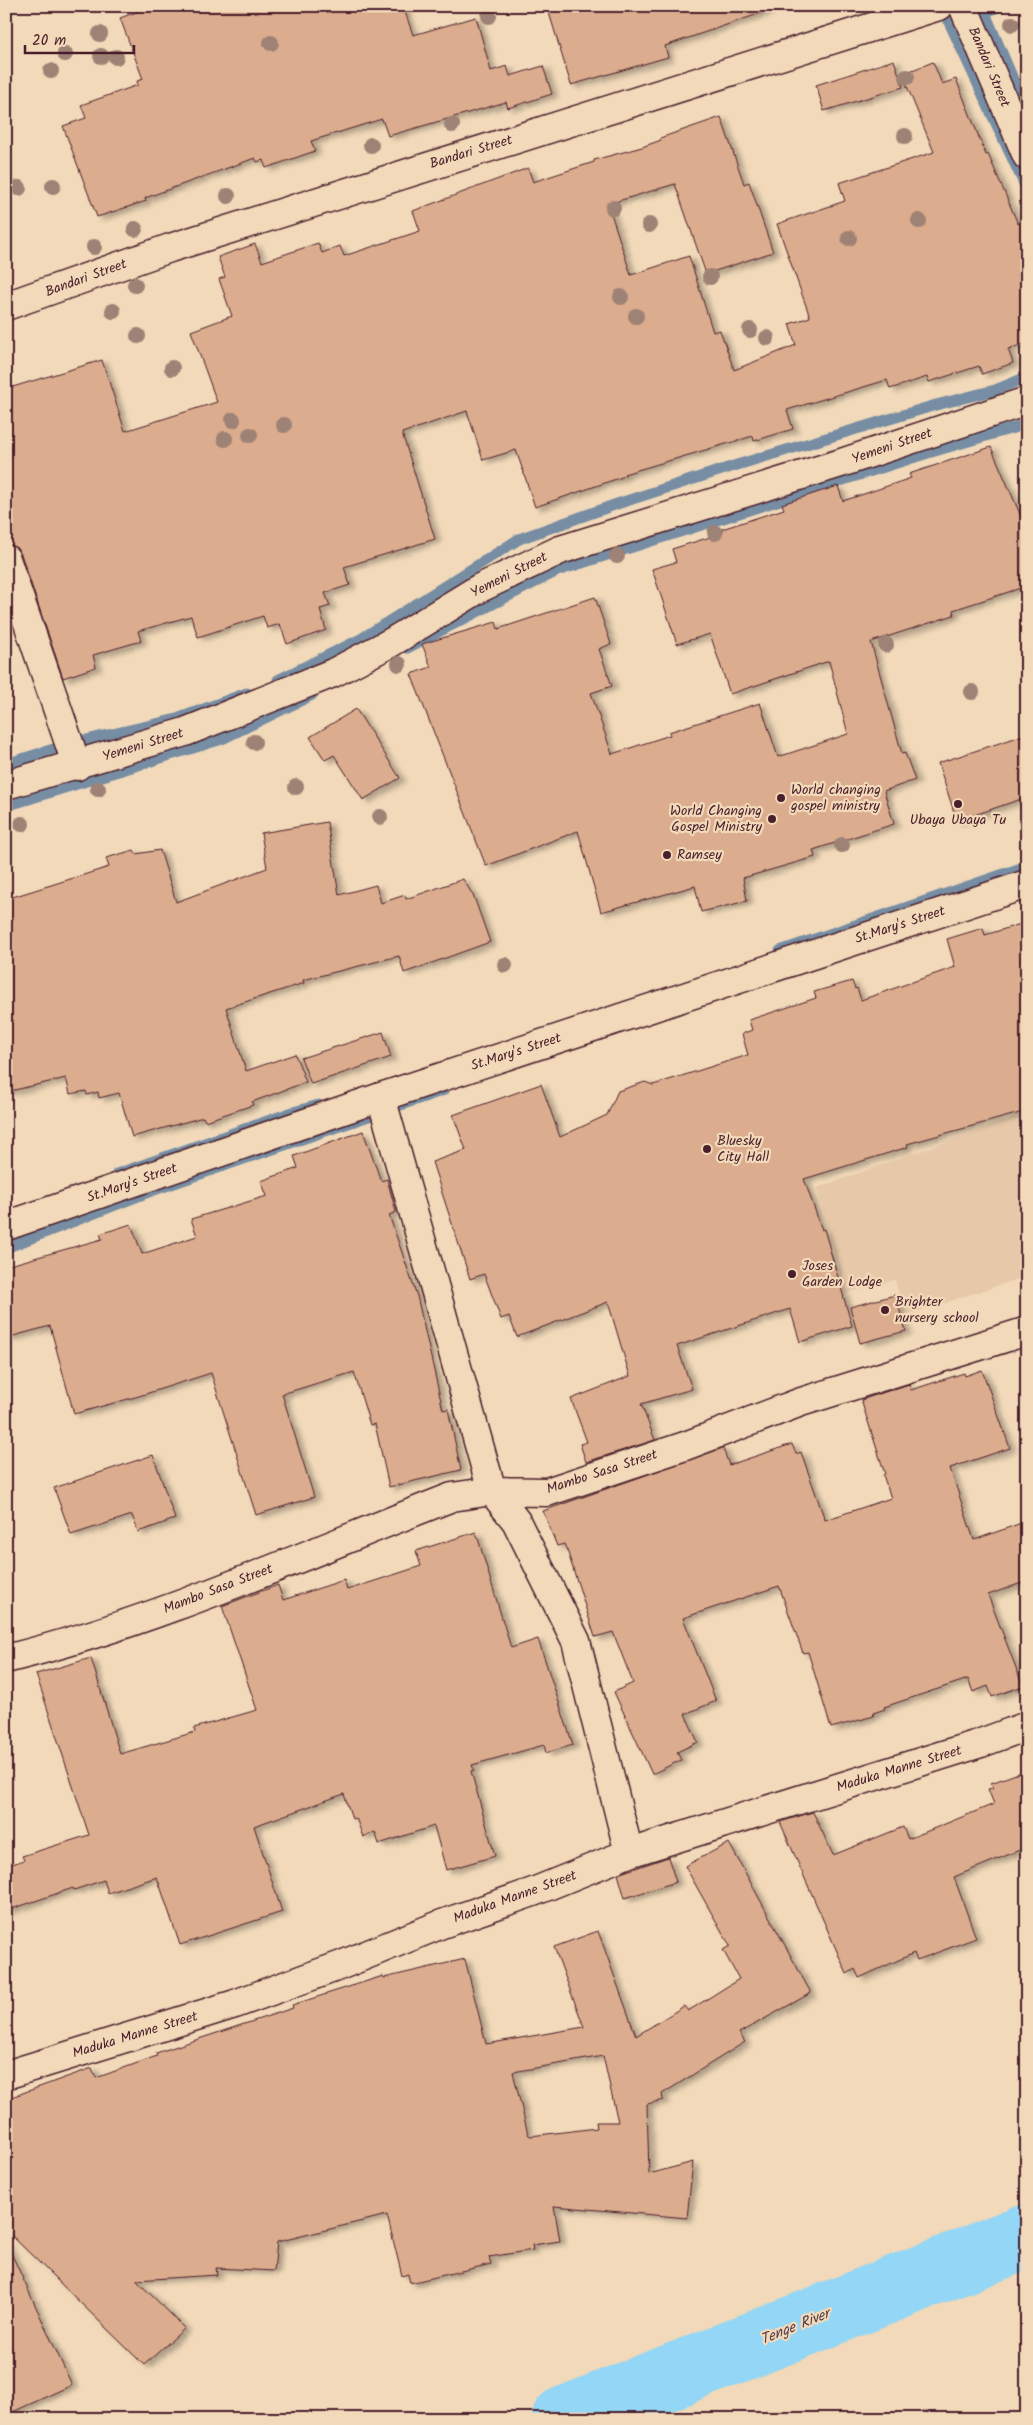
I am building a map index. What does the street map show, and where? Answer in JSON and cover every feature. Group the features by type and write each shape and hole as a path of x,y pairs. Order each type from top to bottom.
{"street":[{"name":"Bandari Street","path":"6,306 170,248 939,6"},
{"name":"Bandari Street","path":"963,6 1027,156"},
{"name":"Yemeni Street","path":"6,785 77,766 185,732 333,674 392,642 480,588 560,550 841,463 1027,401"},
{"path":"6,559 77,766"},
{"name":"St.Mary's Street","path":"6,1226 381,1097 1027,884"},
{"path":"381,1097 492,1491 516,1521 576,1642 629,1853"},
{"name":"Mambo Sasa Street","path":"6,1658 59,1646 216,1592 452,1497 492,1491 547,1492 685,1446 801,1402 1027,1331"},
{"name":"Maduka Manne Street","path":"6,2075 235,2004 339,1966 442,1924 533,1892 629,1853 981,1743 1027,1726"}],"shaded area":[{"path":"1027,1113 1027,1276 904,1316 895,1280 845,1293 817,1188"}],"building":[{"path":"153,6 403,6 413,35 476,17 491,71 507,66 510,76 543,66 552,94 508,108 506,102 388,136 382,119 311,141 315,151 266,168 263,160 257,162 255,158 145,198 146,201 97,217 63,126 86,118 81,105 138,85 137,81 143,79 120,18"},
{"path":"547,6 767,6 767,11 665,46 668,57 571,85"},
{"path":"894,60 903,87 824,111 816,85"},
{"path":"933,62 942,84 956,79 986,155 988,154 1018,224 1021,222 1027,238 1027,343 1008,349 1013,363 982,374 979,366 929,382 927,377 890,389 887,380 787,410 793,429 754,441 753,436 624,474 625,476 535,507 516,450 483,460 467,411 402,433 435,539 344,567 350,585 325,593 330,606 320,609 326,630 287,644 280,624 267,628 263,616 198,637 191,616 138,631 141,641 93,655 96,667 63,678 21,554 16,547 6,544 6,389 102,360 125,431 217,402 191,331 232,316 219,279 225,277 218,257 255,244 262,262 318,243 322,253 340,246 344,256 420,231 413,211 528,168 533,182 594,162 594,160 642,147 661,140 660,138 721,117 744,184 749,182 773,252 706,274 675,184 608,204 631,275 689,256 713,332 720,330 734,370 796,345 789,324 810,317 777,224 845,201 839,183 934,152 902,74"},
{"path":"991,447 1027,530 1027,586 953,610 954,615 871,642 902,754 905,753 915,780 884,791 894,824 813,850 815,857 743,878 747,901 701,912 695,886 601,912 578,831 486,866 411,674 431,667 422,644 496,622 498,629 595,597 611,644 599,649 612,686 591,693 612,754 670,735 669,732 760,703 778,757 848,734 829,661 730,694 710,634 677,644 652,569 676,562 672,549 723,533 722,529 784,509 782,504 838,486 843,501 911,478 909,474"},
{"path":"356,709 400,778 363,800 334,755 325,760 310,737"},
{"path":"1027,734 1027,797 957,821 938,763"},
{"path":"327,822 339,895 376,885 381,903 405,895 406,899 463,879 474,897 490,942 404,973 399,956 303,980 304,983 226,1008 246,1071 295,1054 306,1082 252,1102 253,1105 205,1121 203,1117 132,1137 119,1093 99,1098 98,1092 87,1095 86,1091 70,1094 66,1078 6,1092 6,899 109,867 106,858 134,850 136,854 160,850 176,902 267,868 261,833"},
{"path":"1027,922 1027,1111 907,1144 908,1147 804,1179 822,1230 824,1229 852,1326 800,1342 790,1309 677,1346 692,1389 641,1404 655,1440 586,1462 580,1444 587,1442 571,1399 630,1376 608,1302 517,1337 509,1316 501,1319 484,1274 470,1279 432,1162 466,1150 453,1115 541,1084 560,1137 607,1115 618,1091 645,1082 653,1085 748,1055 742,1034 752,1030 749,1020 816,998 814,992 852,981 855,989 857,988 861,1000 955,967 947,939 983,928 985,935"},
{"path":"383,1032 391,1057 311,1084 301,1058"},
{"path":"363,1131 381,1181 387,1179 396,1212 389,1215 417,1296 443,1410 448,1409 461,1470 389,1487 375,1424 370,1425 354,1372 282,1394 314,1497 256,1515 211,1373 74,1414 50,1326 6,1338 6,1266 102,1239 100,1234 131,1224 142,1254 197,1236 191,1219 267,1196 261,1181 298,1168 294,1156"},
{"name":"Brighter nursery school","path":"895,1295 906,1331 860,1343 850,1307"},
{"path":"982,1370 1010,1448 950,1468 974,1540 1027,1521 1027,1581 988,1595 1023,1686 992,1697 988,1686 973,1692 968,1679 884,1707 885,1709 873,1713 874,1716 831,1728 808,1652 803,1653 779,1586 683,1618 716,1701 685,1714 698,1742 677,1752 681,1760 652,1774 614,1692 633,1683 613,1632 595,1637 568,1553 564,1544 557,1546 543,1511 723,1448 729,1465 792,1444 796,1454 801,1452 825,1520 891,1498 861,1400 909,1384 911,1390 964,1373 965,1376"},
{"path":"153,1455 175,1519 138,1532 132,1515 71,1535 54,1488"},
{"path":"476,1532 511,1648 538,1639 573,1745 546,1753 544,1745 472,1765 474,1770 471,1771 495,1856 446,1870 434,1826 379,1844 375,1832 363,1837 356,1818 352,1819 344,1794 254,1826 282,1912 180,1945 157,1877 108,1893 104,1880 74,1890 73,1888 6,1911 6,1866 24,1860 22,1856 89,1835 36,1674 91,1658 120,1754 195,1732 194,1728 257,1710 222,1606 278,1585 283,1600 344,1580 347,1590 421,1566 416,1551"},
{"path":"1027,1770 1027,1847 954,1877 976,1938 917,1960 914,1953 859,1978 855,1969 847,1974 780,1822 813,1812 833,1855 903,1827 908,1839 994,1804 988,1789 993,1788 991,1783"},
{"path":"729,1843 811,1993 739,2033 745,2042 662,2094 663,2100 647,2104 649,2174 693,2162 687,2218 554,2206 560,2241 532,2245 533,2250 489,2257 491,2264 410,2283 408,2274 402,2276 387,2215 277,2242 274,2271 216,2268 217,2275 136,2280 185,2328 144,2365 6,2230 6,2099 92,2068 96,2078 157,2056 156,2053 293,2008 292,2005 383,1976 384,1978 465,1959 486,2044 584,2027 554,1947 598,1931 636,2036 684,2006 688,2011 739,1979 723,1950 730,1946 685,1866","holes":["603,2056 618,2122 596,2122 597,2128 530,2136 513,2072"]},
{"path":"668,1857 676,1882 625,1898 618,1874"},
{"path":"6,2242 72,2385 6,2415"}],"waterway":[{"path":"999,6 985,13 949,22 1027,190"},
{"path":"985,13 1027,112"},
{"path":"278,680 361,639 519,539 617,504 737,465 936,405 995,390 1027,377"},
{"path":"407,648 557,571 928,453 1027,424"},
{"path":"82,741 177,719 247,693"},
{"path":"6,806 222,739 312,695"},
{"path":"6,764 60,747"},
{"path":"780,951 1027,866"},
{"path":"6,1248 154,1190 444,1090"},
{"path":"117,1174 293,1112 319,1105"},
{"name":"Tenge River","path":"564,2419 1027,2236"}],"place":[{"name":"World changing gospel ministry","path":"781,798"},
{"name":"Ubaya Ubaya Tu","path":"958,804"},
{"name":"World Changing Gospel Ministry","path":"772,819"},
{"name":"Ramsey","path":"667,855"},
{"name":"Bluesky City Hall","path":"707,1149"},
{"name":"Joses Garden Lodge","path":"792,1274"},
{"name":"Brighter nursery school","path":"885,1310"}]}
